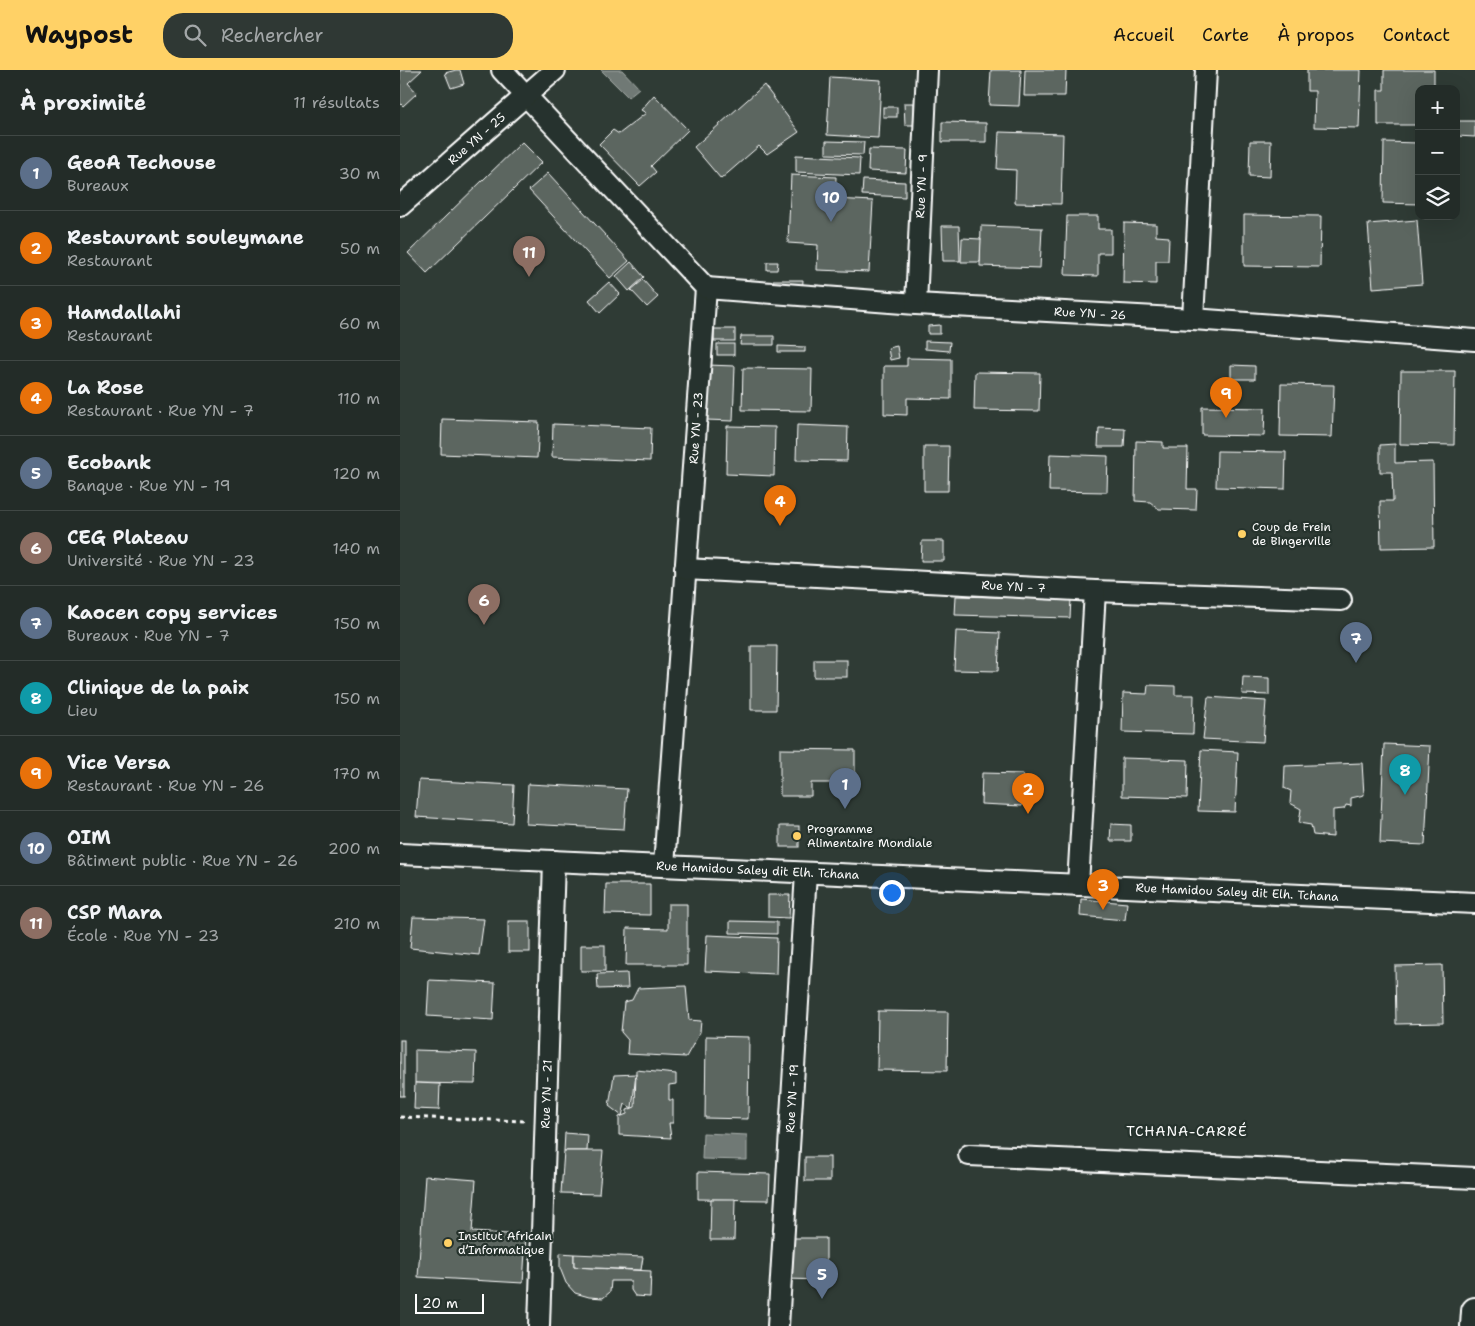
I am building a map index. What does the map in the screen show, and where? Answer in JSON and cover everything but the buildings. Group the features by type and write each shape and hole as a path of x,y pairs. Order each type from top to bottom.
{"street":[{"path":"502,70 706,288"},
{"name":"Rue YN - 25","path":"400,206 554,70"},
{"name":"Rue YN - 9","path":"916,304 927,70"},
{"path":"1193,319 1206,70"},
{"name":"Rue YN - 26","path":"706,288 916,304 1193,319 1475,340"},
{"name":"Rue YN - 23","path":"664,866 706,288"},
{"name":"Rue YN - 7","path":"685,569 1094,591 1341,600"},
{"path":"1078,885 1094,591"},
{"name":"Rue Hamidou Saley dit Elh. Tchana","path":"400,854 1475,903"},
{"name":"Rue YN - 21","path":"539,1326 554,862"},
{"name":"Rue YN - 19","path":"778,1326 806,873"},
{"path":"969,1155 1475,1178"},
{"path":"1474,1326 1475,1311"}],"path":[{"path":"400,1118 546,1121"}],"shaded area":[{"path":"601,70 622,70 639,88 628,97"},
{"path":"703,1133 747,1135 747,1160 702,1159"}],"place":[{"name":"OIM","path":"831,222"},
{"name":"CSP Mara","path":"529,277"},
{"name":"Vice Versa","path":"1226,418"},
{"name":"La Rose","path":"780,526"},
{"name":"Coup de Frein de Bingerville","path":"1242,534"},
{"name":"CEG Plateau","path":"484,625"},
{"name":"Kaocen copy services","path":"1356,663"},
{"name":"Clinique de la paix","path":"1405,795"},
{"name":"GeoA Techouse","path":"845,809"},
{"name":"Restaurant souleymane","path":"1028,814"},
{"name":"Programme Alimentaire Mondiale","path":"797,836"},
{"name":"Hamdallahi","path":"1103,910"},
{"name":"Institut Africain d’Informatique","path":"448,1243"},
{"name":"Ecobank","path":"822,1299"}],"district":[{"name":"TCHANA-CARRÉ","path":"1187,1131"}]}
